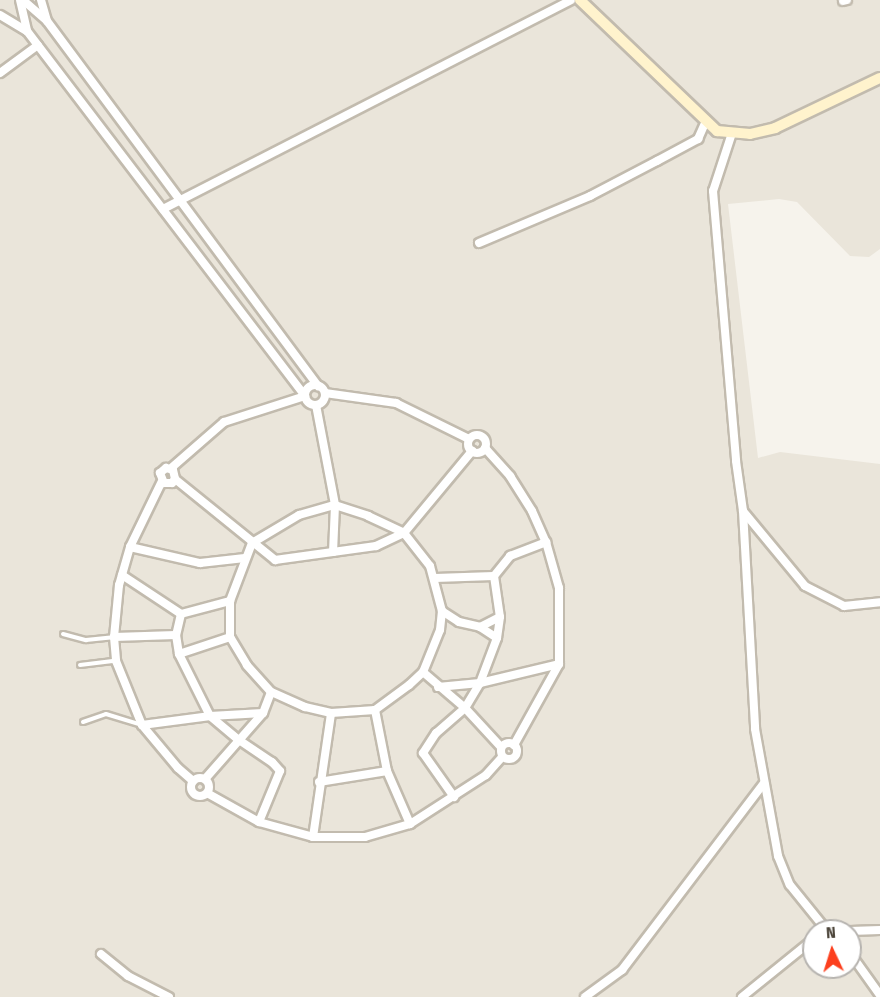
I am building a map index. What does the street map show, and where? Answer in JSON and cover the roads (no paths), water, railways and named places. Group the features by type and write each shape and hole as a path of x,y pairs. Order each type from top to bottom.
{"street":[{"path":"22,0 47,21 325,393 396,403 469,439"},
{"path":"22,0 27,31"},
{"path":"41,0 47,21"},
{"path":"163,209 572,0"},
{"path":"580,0 717,131 750,134 776,128 880,78"},
{"path":"0,15 27,31 310,403 316,405"},
{"path":"0,73 38,45"},
{"path":"479,243 590,196 698,139 706,121"},
{"path":"732,133 713,191 736,461 743,511 755,729 778,856 790,885 815,919"},
{"path":"193,781 178,768 142,725 116,661 114,637 122,575 130,547 162,481 161,471 171,468 224,422 305,396 309,387 318,386"},
{"path":"316,405 324,400 325,393"},
{"path":"316,405 335,505 333,552"},
{"path":"485,448 480,452 472,451 468,447 469,439 474,435 483,436 485,448 510,476 532,511 546,542 559,588 559,664 514,745"},
{"path":"171,468 176,474 176,479 275,560 376,546 404,533 472,451"},
{"path":"162,481 170,484 176,479"},
{"path":"335,505 369,516 404,533 430,566 442,611 440,630 423,672 375,710 331,713 305,707 271,692 248,665 230,637 230,601 252,543 298,514 335,505"},
{"path":"743,511 805,586 844,606 880,602"},
{"path":"454,797 423,753 436,733 465,708 480,683 497,639 500,617 494,576 510,556 546,542"},
{"path":"130,547 200,563 245,558"},
{"path":"122,575 182,614 230,601"},
{"path":"435,578 494,576"},
{"path":"442,611 459,622 480,627 497,639"},
{"path":"182,614 176,635 179,654 210,716 239,740 272,762 280,771 259,822"},
{"path":"480,627 500,617"},
{"path":"114,637 176,635"},
{"path":"179,654 230,637"},
{"path":"438,687 480,683 559,664"},
{"path":"207,793 259,822 313,837 365,837 410,824 486,775 502,757 501,747 465,708 423,672"},
{"path":"205,779 263,713 271,692"},
{"path":"375,710 387,771 410,824"},
{"path":"142,725 210,716 263,713"},
{"path":"313,837 319,782 331,713"},
{"path":"501,747 509,743 514,745 517,752 510,760 502,757"},
{"path":"319,782 387,771"},
{"path":"193,781 199,778 205,779"},
{"path":"193,781 191,790 195,795 203,796 209,787 205,779"},
{"path":"585,997 622,970 764,783"},
{"path":"862,931 880,930"},
{"path":"742,997 802,949"},
{"path":"101,954 128,976 169,997"},
{"path":"862,970 880,995"}],"lane":[{"path":"63,634 86,640 114,637"},
{"path":"80,665 116,661"},
{"path":"82,722 106,714 142,725"}]}
